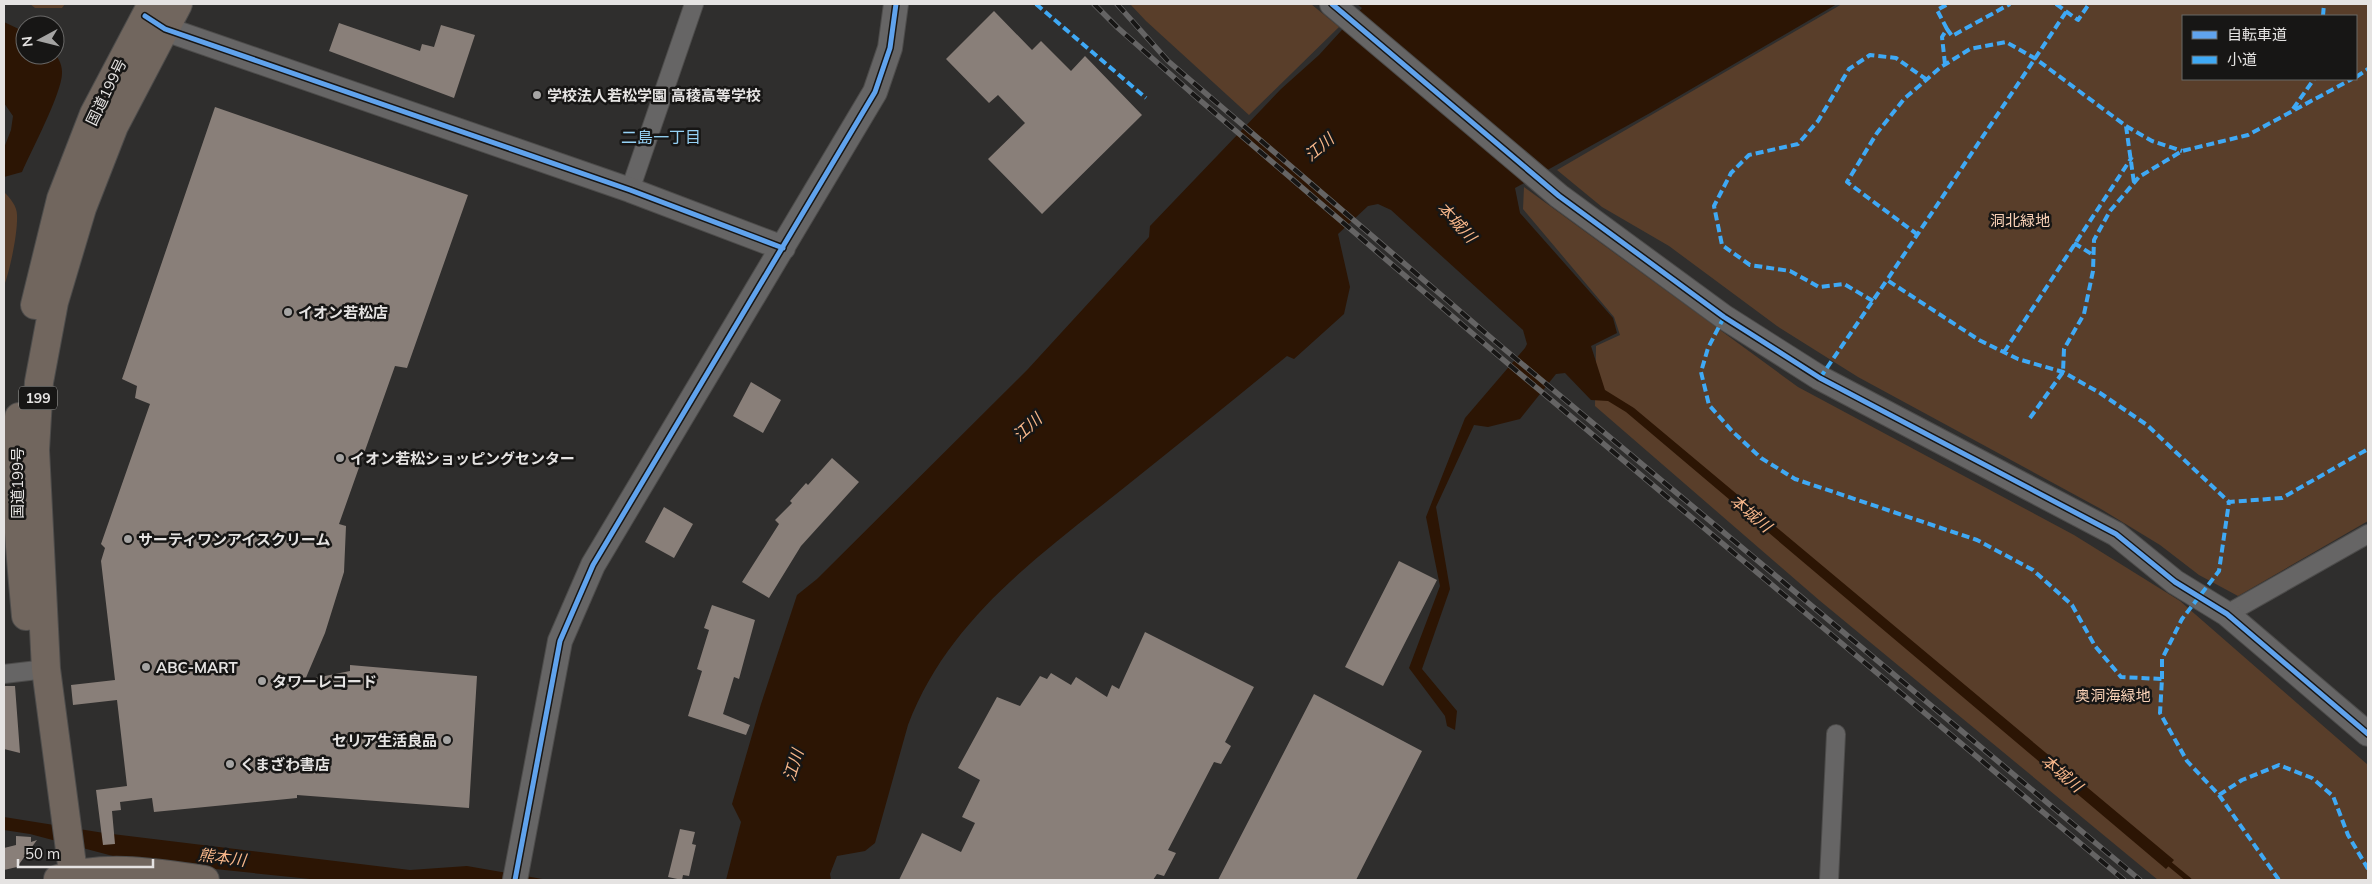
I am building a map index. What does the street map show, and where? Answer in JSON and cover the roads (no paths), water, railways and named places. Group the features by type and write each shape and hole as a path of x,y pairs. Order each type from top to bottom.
{"highway":[{"name":"国道199号","path":"178,4 154,16 94,114 61,198 37,293 23,377 10,513 39,670 63,870 205,880"},
{"name":"国道199号","path":"39,670 35,450 39,382 54,302 82,208 154,16"}],"street":[{"path":"630,190 694,4"},
{"path":"514,880 560,641 594,565 875,92 890,48 896,4"},
{"path":"1336,7 1559,196 1724,317 1820,378 2116,534 2174,582 2227,614 2368,734"},
{"path":"154,16 783,248"},
{"path":"2227,614 2368,534"},
{"path":"4,674 39,670"},
{"path":"1829,880 1836,734"}],"water":[{"name":"江川","path":"1357,4 1837,4 1650,113 1515,188 1520,213 1613,318 1617,333 1591,346 1605,390 1634,408 2174,860 2166,869 1626,412 1608,401 1591,400 1565,373 1556,374 1520,419 1488,427 1474,425 1436,507 1450,589 1422,669 1457,711 1455,730 1447,726 1445,716 1409,668 1440,586 1426,517 1465,418 1527,344 1523,330 1391,210 1378,204 1368,206 1338,234 1350,287 1344,314 1294,359 1287,356 1060,539 999,592 972,621 947,653 926,687 908,725 875,843 865,851 837,856 830,874 831,880 726,880 741,822 732,804 761,704 797,595 817,579 1028,369 1149,237 1150,226 1281,89 1319,55 1362,8"},
{"path":"4,22 15,27 15,65 61,65 62,72 61,81 52,106 22,172 4,177 4,148 11,130 13,116 4,103"},
{"name":"熊本川","path":"4,817 104,833 410,870 467,866 548,880 320,880 128,860 30,834 4,830"}],"waterway":[{"name":"本城川","path":"2166,861 2189,880"}],"railway":[{"path":"1094,4 1118,28 1195,96 1500,357 2124,880"},
{"path":"1117,4 1168,61 1503,348 2140,880"}],"place":[{"name":"学校法人若松学園 高稜高等学校","path":"537,95"},
{"name":"イオン若松店","path":"288,312"},
{"name":"イオン若松ショッピングセンター","path":"340,458"},
{"name":"サーティワンアイスクリーム","path":"128,539"},
{"name":"ABC-MART","path":"146,667"},
{"name":"タワーレコード","path":"262,681"},
{"name":"セリア生活良品","path":"447,740"},
{"name":"くまざわ書店","path":"230,764"}],"district":[{"name":"二島一丁目","path":"661,137"}],"park label":[{"name":"洞北緑地","path":"2020,220"},
{"name":"奥洞海緑地","path":"2113,695"}]}
